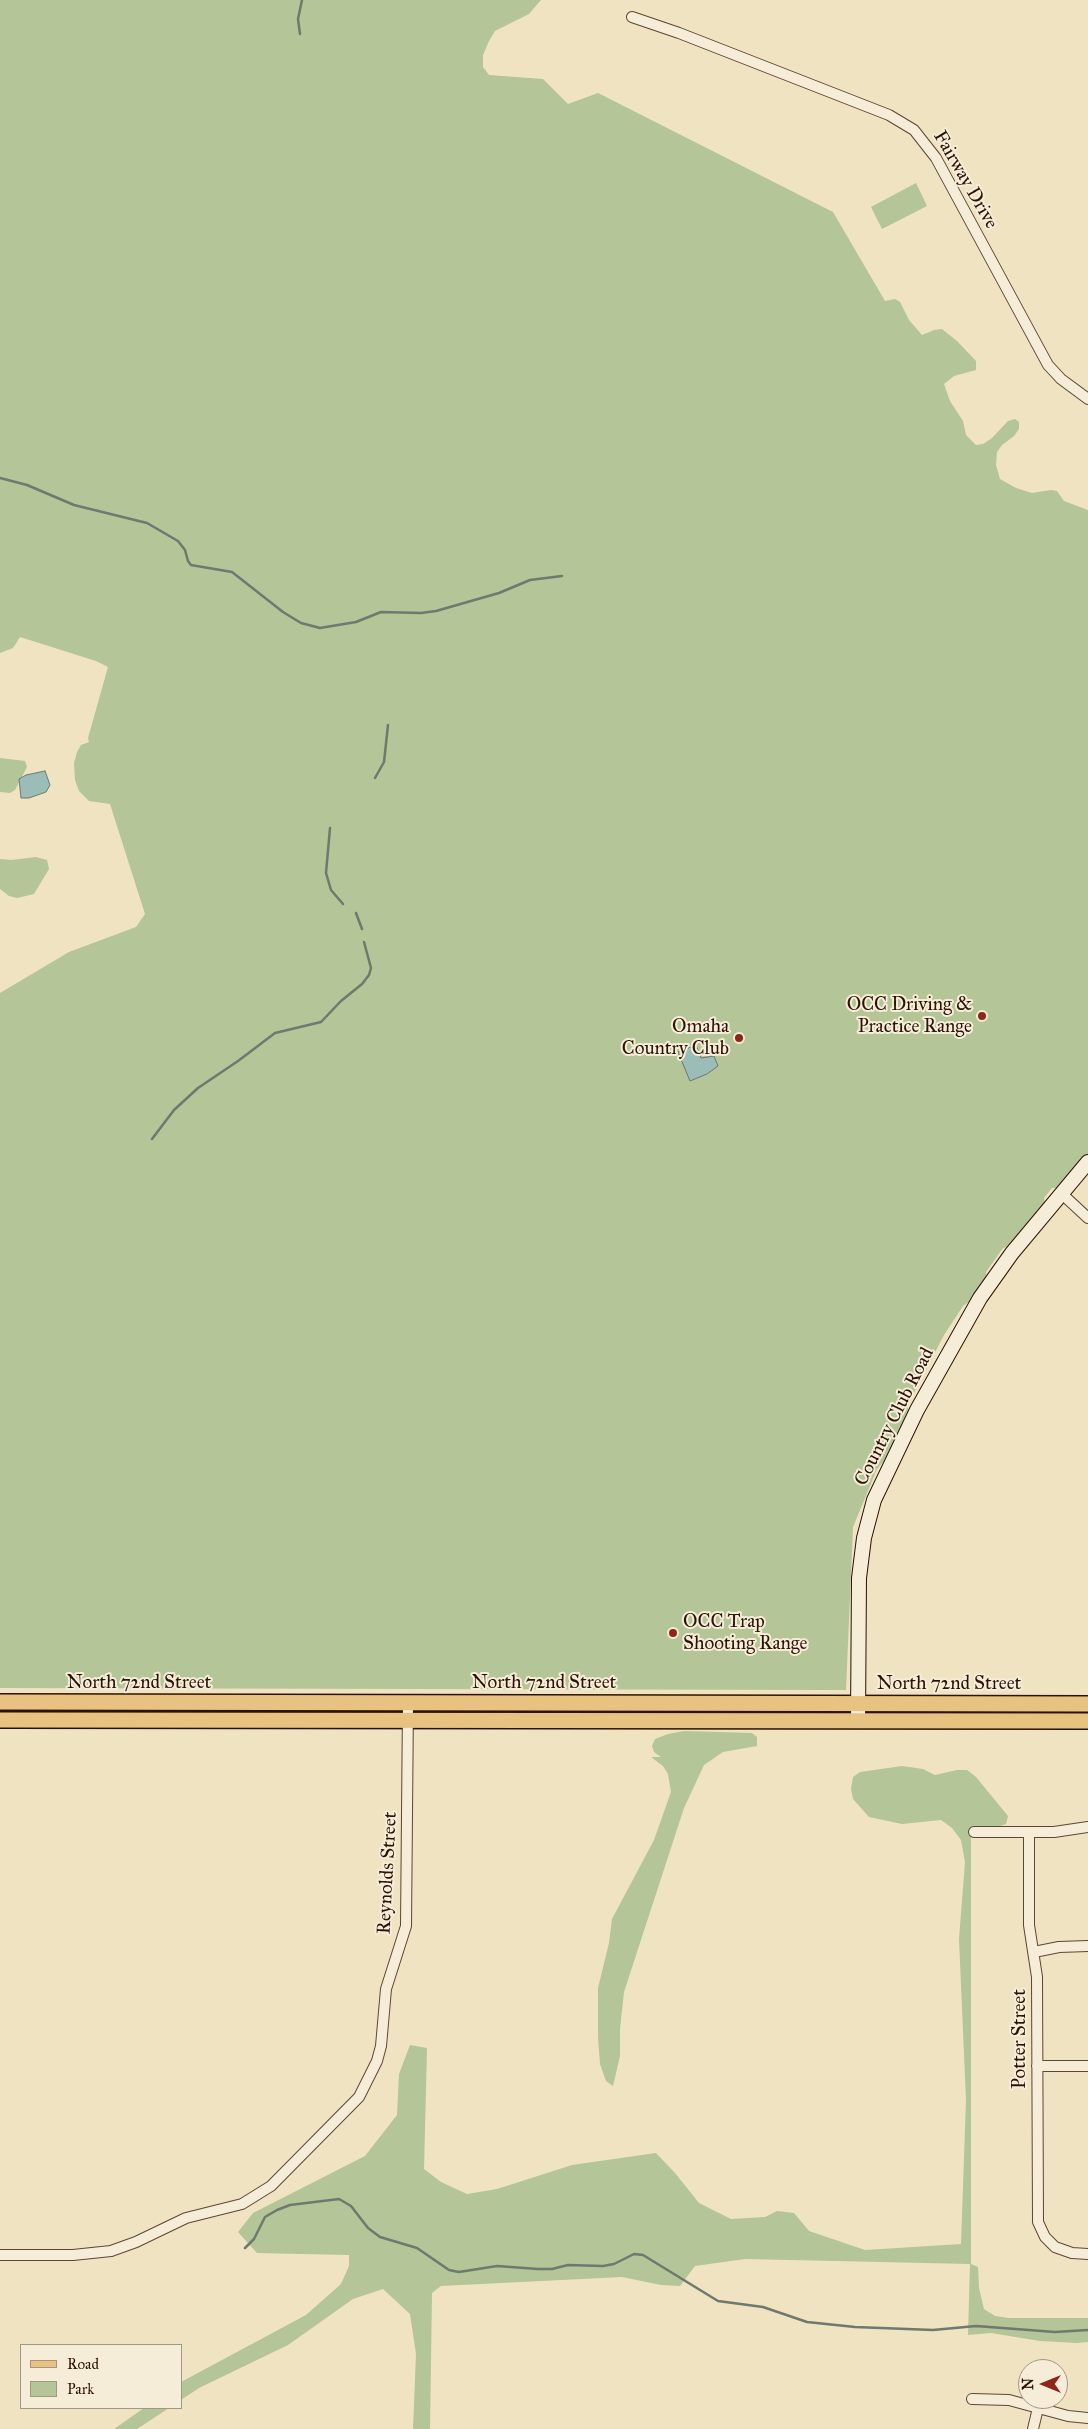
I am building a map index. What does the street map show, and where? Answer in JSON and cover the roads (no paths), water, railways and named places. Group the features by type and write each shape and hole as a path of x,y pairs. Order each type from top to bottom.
{"main road":[{"name":"North 72nd Street","path":"0,1702 1088,1704"},
{"name":"North 72nd Street","path":"0,1720 409,1720 858,1726 1088,1721"}],"street":[{"name":"Fairway Drive","path":"632,18 679,33 889,115 914,130 936,158 1048,365 1061,379 1088,398"},
{"name":"Country Club Road","path":"858,1726 860,1571 864,1538 874,1500 917,1410 968,1317 1002,1266 1060,1193 1088,1162"},
{"path":"1060,1193 1088,1218"},
{"name":"Reynolds Street","path":"0,2255 73,2254 111,2250 136,2242 179,2220 242,2204 271,2186 359,2097 377,2061 383,2032 386,1989 406,1926 408,1703"},
{"path":"974,1832 1064,1831 1088,1827"},
{"name":"Potter Street","path":"1029,1832 1029,1925 1037,1977 1037,2211 1040,2229 1050,2243 1066,2252 1088,2254"},
{"path":"1034,1952 1059,1947 1088,1946"},
{"path":"1037,2066 1088,2066"},
{"path":"972,2399 1009,2400 1018,2402"},
{"path":"1033,2429 1038,2409"},
{"path":"1042,2409 1068,2416 1088,2418"}],"water":[{"path":"45,771 50,785 46,792 29,798 21,798 19,779 26,775"},
{"path":"696,1045 701,1058 714,1056 718,1066 707,1074 690,1081 678,1052"}],"waterway":[{"path":"300,34 298,19 302,0"},
{"path":"0,478 27,485 74,505 147,523 178,541 185,550 191,565 232,572 283,612 301,623 320,628 356,622 381,612 421,613 436,611 499,593 530,580 562,576"},
{"path":"375,778 384,762 388,725"},
{"path":"330,828 326,873 331,890 343,904"},
{"path":"356,913 362,929"},
{"path":"152,1139 174,1110 198,1088 275,1033 321,1022 341,1001 362,984 369,975 371,968 364,942"},
{"path":"245,2248 254,2239 265,2217 277,2210 290,2205 339,2199 351,2206 368,2228 380,2237 417,2248 449,2270 459,2272 497,2266 538,2269 552,2269 568,2265 603,2266 614,2264 634,2254 643,2255 718,2301 763,2307 807,2322 855,2327 933,2330 976,2326 1055,2332 1088,2330"}],"place":[{"name":"OCC Driving & Practice Range","path":"982,1016"},
{"name":"Omaha Country Club","path":"739,1038"},
{"name":"OCC Trap Shooting Range","path":"673,1633"}]}
